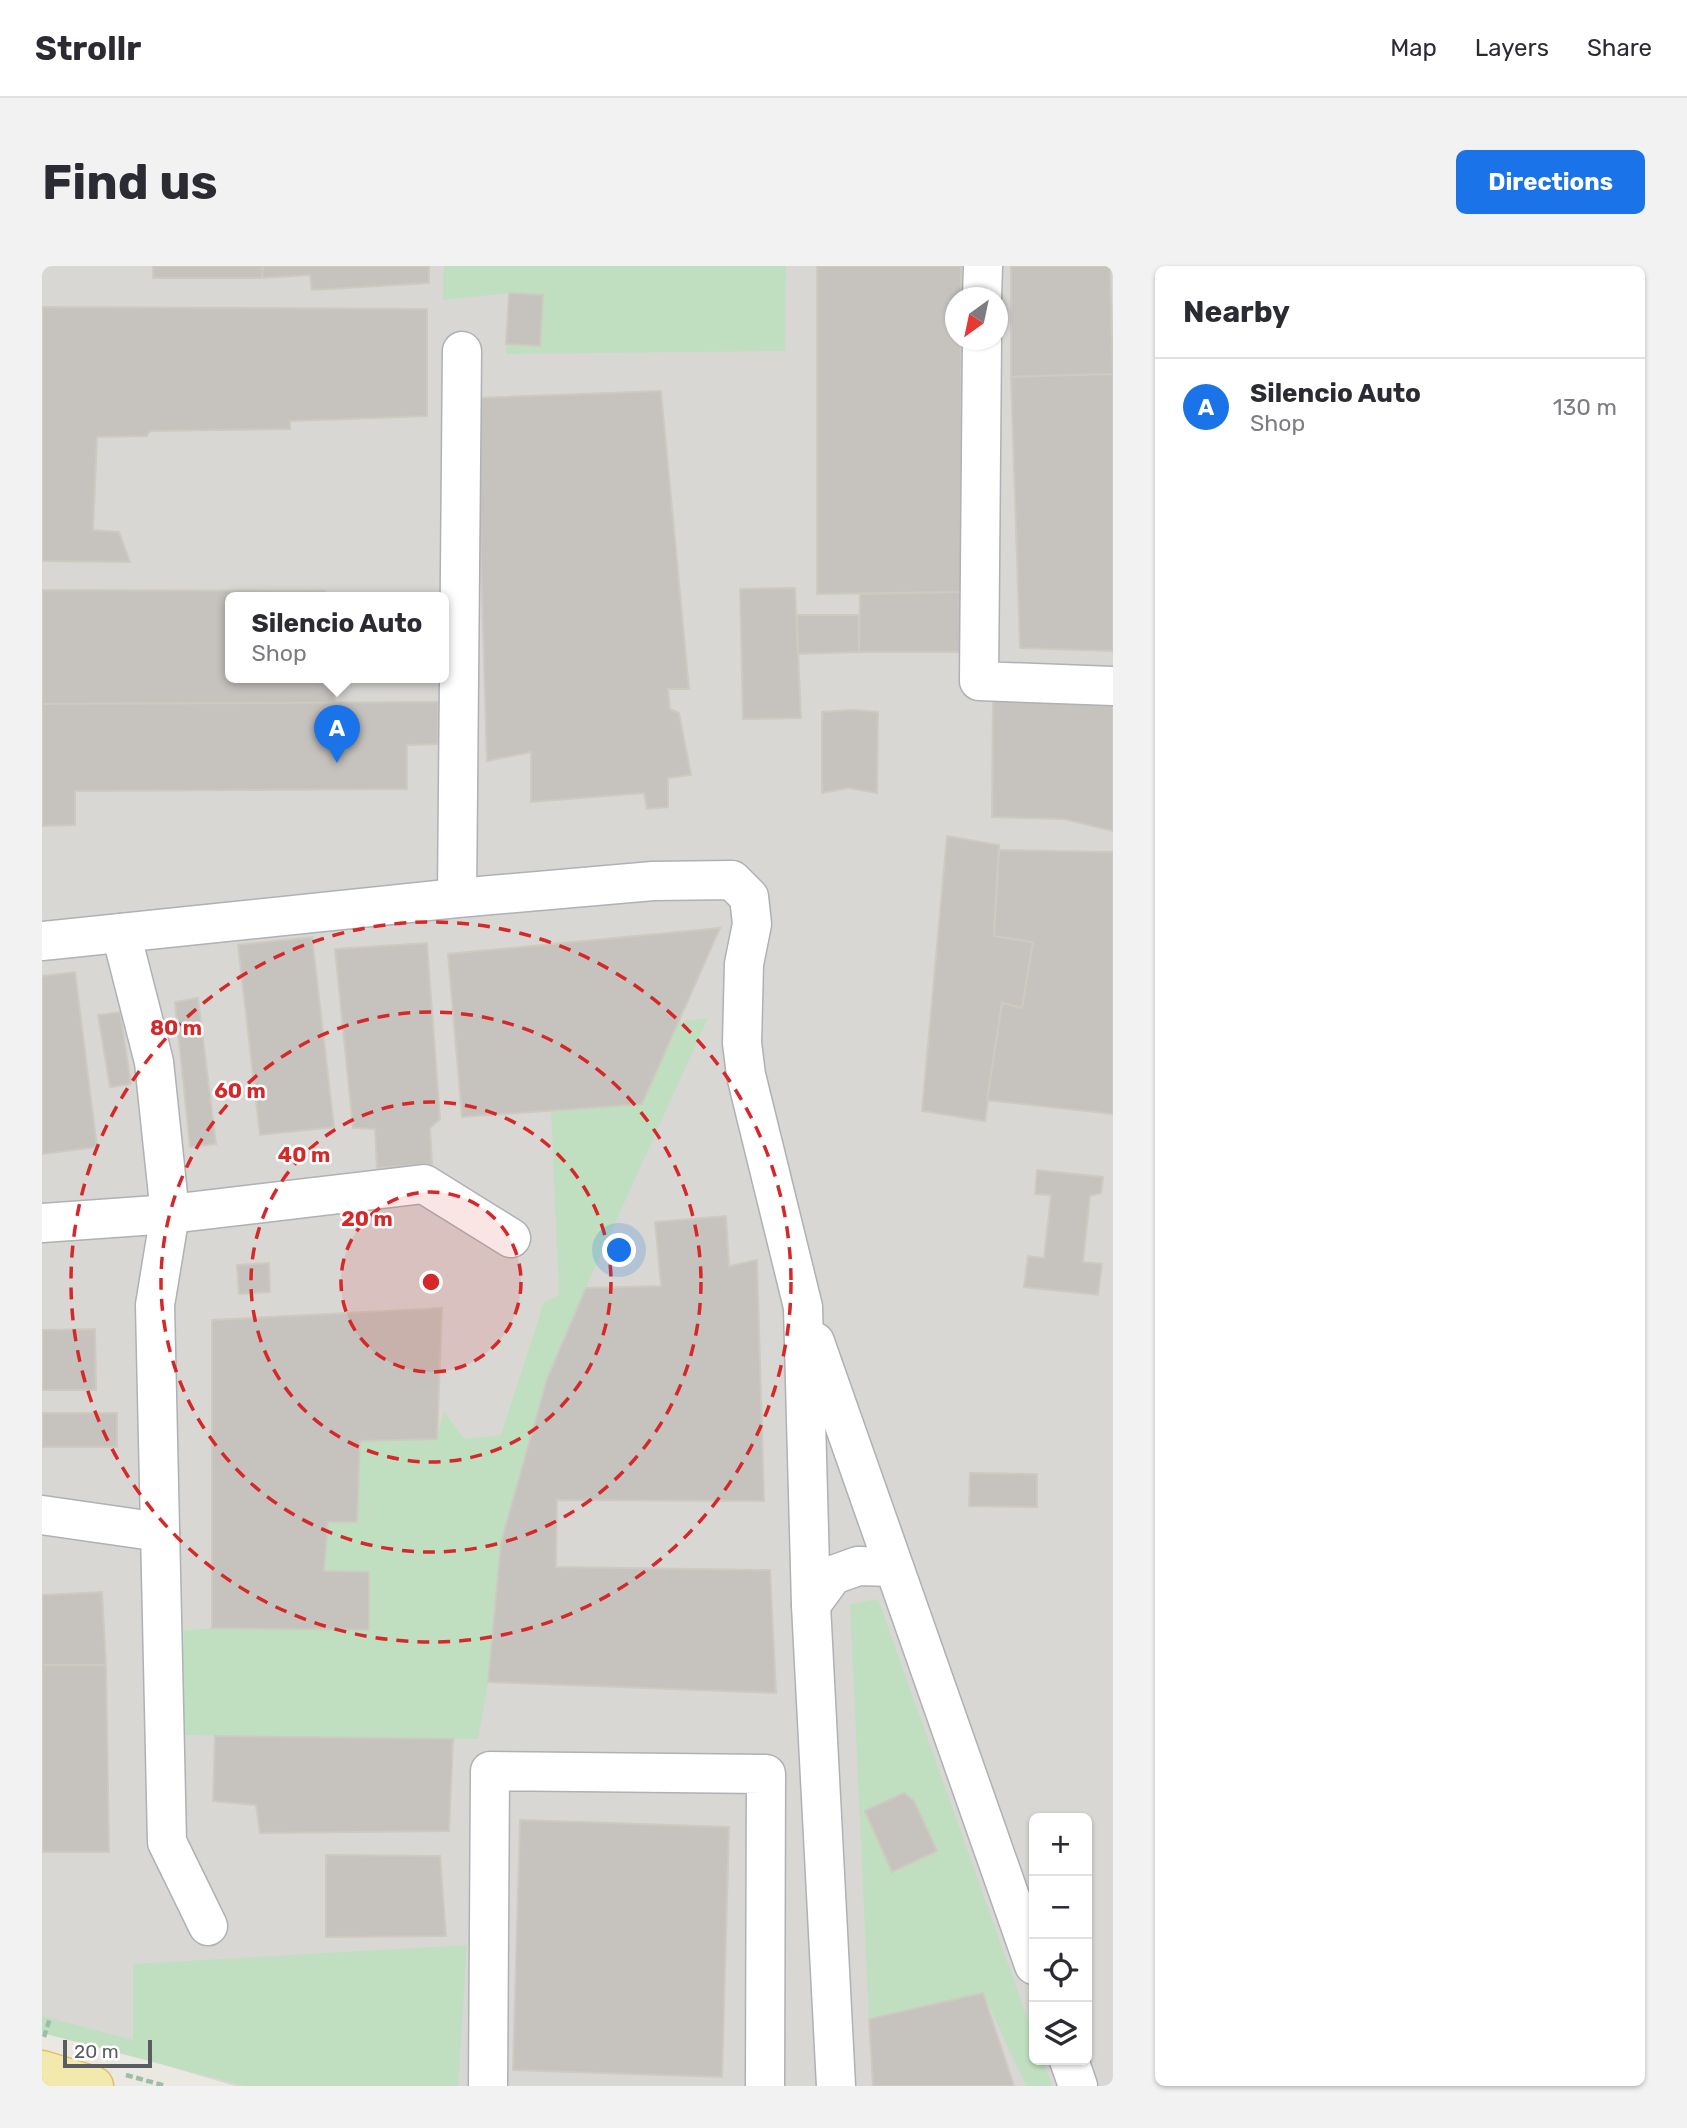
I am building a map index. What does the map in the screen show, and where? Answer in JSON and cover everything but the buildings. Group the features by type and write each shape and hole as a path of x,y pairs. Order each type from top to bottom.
{"main road":[{"path":"42,2070 94,2086"}],"street":[{"path":"982,287 983,266"},
{"path":"982,350 979,681 1113,686"},
{"path":"457,898 462,351"},
{"path":"42,941 457,898 653,881 732,880 749,897 752,924 744,964 743,1054 803,1307 1029,1951"},
{"path":"121,933 154,1062 170,1214 155,1305 167,1842 208,1926"},
{"path":"42,1223 170,1214 424,1184 511,1238"},
{"path":"803,1307 811,1605 836,2086"},
{"path":"809,1514 839,1502 872,1507"},
{"path":"42,1515 160,1532"},
{"path":"811,1605 833,1575 858,1566 893,1567"},
{"path":"488,2086 490,1771 766,1774 765,2086"},
{"path":"1071,2065 1078,2086"}],"path":[{"path":"42,2045 50,2018"}],"shaded area":[{"path":"42,266 1113,266 1113,2086 235,2086 42,2029"}],"green space":[{"path":"444,266 786,266 785,351 506,354 509,293 443,300"},
{"path":"708,1018 547,1379 501,1543 488,1682 478,1739 175,1735 181,1631 212,1628 369,1629 369,1573 324,1571 328,1522 357,1522 360,1441 436,1439 444,1411 464,1439 501,1435 544,1302 559,1295 551,1110 642,1104 679,1022"},
{"path":"878,1599 1029,2023 1029,2065 1045,2065 1052,2086 1026,2086 983,1993 869,2019 850,1604"},
{"path":"467,1945 458,2086 245,2086 42,2033 42,2016 133,2040 133,1964"}],"place":[{"name":"Silencio Auto","path":"337,763"}]}
